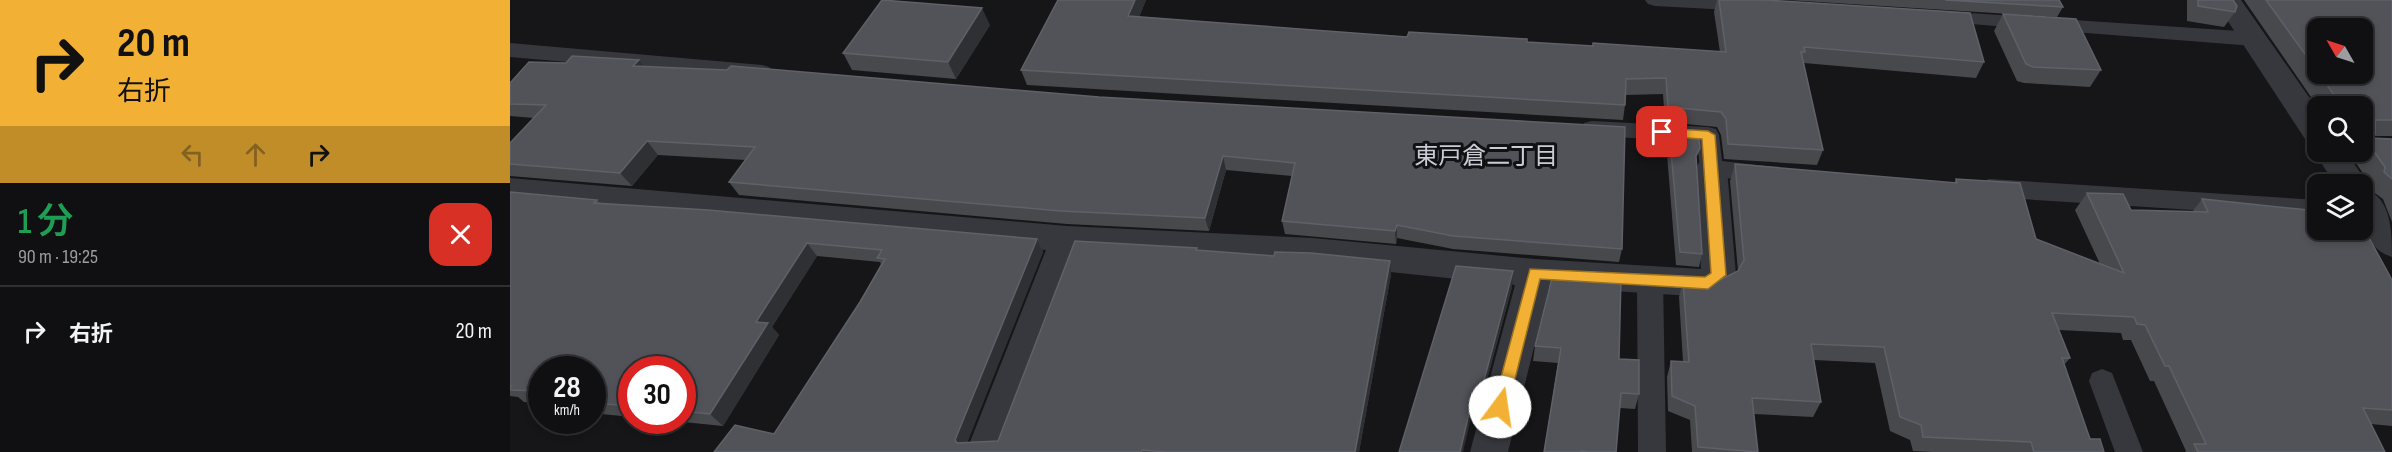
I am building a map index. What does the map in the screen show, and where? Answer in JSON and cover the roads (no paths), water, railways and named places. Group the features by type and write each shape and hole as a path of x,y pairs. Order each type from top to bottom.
{"street":[{"path":"2228,0 2307,118"},
{"path":"510,190 1067,240 1313,251 1535,273 1708,283 1719,275 1711,169"},
{"path":"2373,219 2392,244"},
{"path":"985,452 1067,240"},
{"path":"1489,452 1535,273"}],"lane":[{"path":"1655,0 1770,7"},
{"path":"1921,16 2254,39"},
{"path":"510,50 783,73"},
{"path":"1566,127 1708,135 1711,169 1782,174"},
{"path":"1972,186 2307,208"},
{"path":"1650,280 1652,452"},
{"path":"2102,381 2129,452"}],"district":[{"name":"東戸倉二丁目","path":"1486,156"}]}
